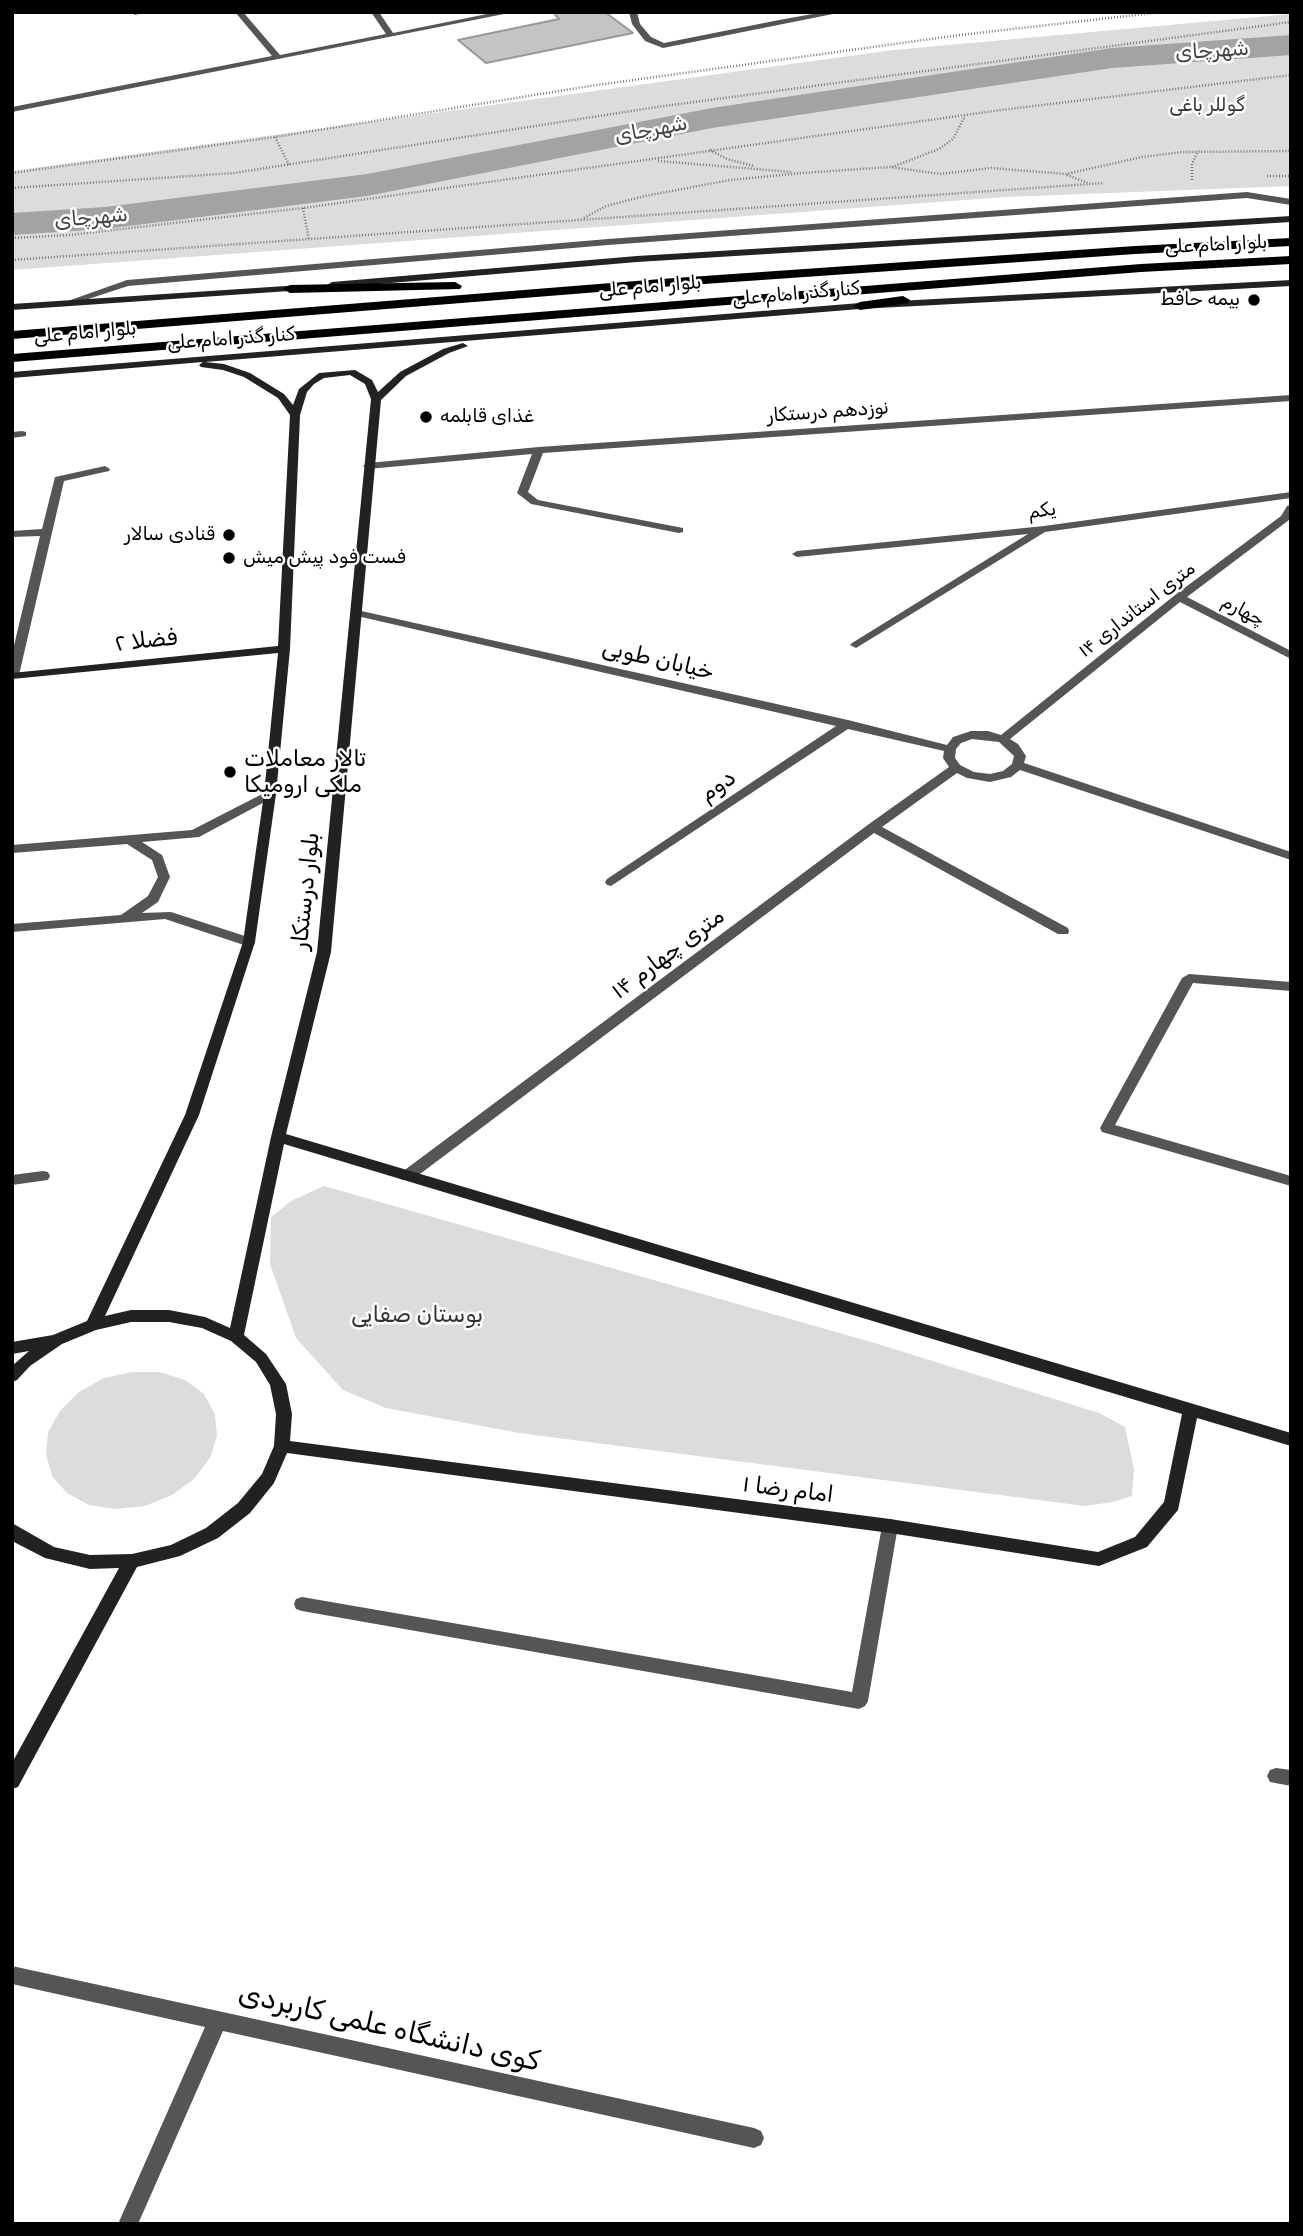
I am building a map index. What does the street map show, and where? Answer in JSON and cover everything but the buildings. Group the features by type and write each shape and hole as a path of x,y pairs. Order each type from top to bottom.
{"highway":[{"name":"بلوار امام علی","path":"12,334 660,283 1135,250 1291,242"},
{"name":"بلوار امام علی","path":"12,358 1141,268 1291,260"},
{"path":"860,306 1141,268"},
{"path":"290,289 660,283"}],"main road":[{"name":"کنار گذر امام علی","path":"12,307 290,289 637,259 1291,219"},
{"name":"کنار گذر امام علی","path":"12,375 860,306 1291,283"},
{"path":"295,415 302,391 321,375 352,372 369,382 376,400 403,373 446,351 498,337"},
{"path":"162,361 224,367 247,375 281,396 295,415"},
{"name":"بلوار درستکار","path":"236,1337 278,1137 324,952 376,400"},
{"name":"بلوار درستکار","path":"93,1325 192,1115 249,942 270,794 284,649 295,415"},
{"name":"فضلا ۲","path":"13,676 284,649"},
{"path":"278,1137 1291,1440"},
{"path":"12,1376 25,1362 57,1340 93,1325 131,1316 169,1316 205,1323 236,1337 261,1358 278,1384 284,1414 282,1446 268,1478 244,1508 212,1533 174,1551 132,1561 90,1562 51,1553 14,1538"},
{"path":"12,1348 57,1340"},
{"name":"امام رضا ۱","path":"282,1446 890,1526 1099,1559 1141,1542 1172,1504 1190,1410"},
{"path":"12,1781 132,1561"}],"street":[{"path":"135,13 142,12"},
{"path":"239,12 278,58"},
{"path":"375,12 391,36"},
{"path":"12,110 510,12"},
{"path":"633,12 636,24 648,39 663,46 839,12"},
{"path":"70,302 127,283 608,242 1247,194 1291,202"},
{"name":"نوزدهم درستکار","path":"368,466 539,450 1291,398"},
{"path":"539,450 522,494 535,502 679,530"},
{"path":"13,676 59,479 106,469"},
{"name":"یکم","path":"797,554 1044,529 1291,495"},
{"name":"۱۴ متری استانداری","path":"1003,739 1179,597 1284,518 1291,508"},
{"path":"856,645 1044,529"},
{"path":"12,534 48,531"},
{"name":"چهارم","path":"1179,597 1291,656"},
{"name":"خیابان طوبی","path":"357,613 950,749"},
{"name":"دوم","path":"611,882 848,724"},
{"path":"971,735 988,735 1003,739 1014,747 1020,756 1017,765 1007,774 990,778 971,775 956,768 949,758 950,749 957,740 971,735"},
{"path":"1017,765 1291,856"},
{"name":"۱۴ متری چهارم","path":"407,1176 873,827 956,768"},
{"path":"12,849 195,834 270,794"},
{"path":"873,827 1063,931"},
{"path":"123,919 153,899 164,877 158,858 131,839"},
{"path":"12,928 166,915 249,942"},
{"path":"1291,987 1189,978 1107,1128 1291,1181"},
{"path":"12,1180 43,1176"},
{"path":"302,1604 859,1701 890,1526"},
{"name":"کوی دانشگاه علمی کاربردی","path":"12,1975 754,2138"},
{"path":"128,2224 218,2019"}],"path":[{"path":"12,173 275,137 630,80 960,35 1162,12"},
{"path":"12,188 234,173 657,107 1291,22"},
{"path":"12,238 83,233 303,208 1001,110 1291,75"},
{"path":"890,167 939,149 953,139 965,117"},
{"path":"275,137 289,165"},
{"path":"709,150 727,159 771,170"},
{"path":"1198,150 1192,164 1192,180 1203,180"},
{"path":"580,220 607,206 645,196 730,180 802,173 890,167 940,174 991,168 1066,174 1142,157 1198,150 1291,151"},
{"path":"650,160 802,173"},
{"path":"1066,174 1088,184"},
{"path":"1263,177 1291,176"},
{"path":"12,260 1114,183"},
{"path":"303,208 309,240"}],"green space":[{"name":"گوللر باغی","path":"1291,14 1291,186 1006,197 12,270 12,171 893,50"},
{"name":"بوستان صفایی","path":"324,1186 878,1344 1099,1413 1125,1427 1134,1469 1132,1496 1085,1506 519,1433 386,1408 343,1390 296,1338 270,1264 271,1217 291,1201"},
{"path":"132,1372 160,1372 185,1380 204,1394 215,1414 217,1436 210,1458 194,1479 172,1495 145,1506 116,1509 89,1505 67,1493 52,1476 46,1454 48,1432 60,1411 79,1392 104,1378"}],"waterway":[{"name":"شهرچای","path":"12,224 105,218 367,185 712,118 1112,58 1291,45"}],"place":[{"name":"بیمه حافط","path":"1254,300"},
{"name":"غذای قابلمه","path":"426,417"},
{"name":"قنادی سالار","path":"229,535"},
{"name":"فست فود پیش میش","path":"229,558"},
{"name":"تالار معاملات ملکی ارومیکا","path":"230,772"}]}
